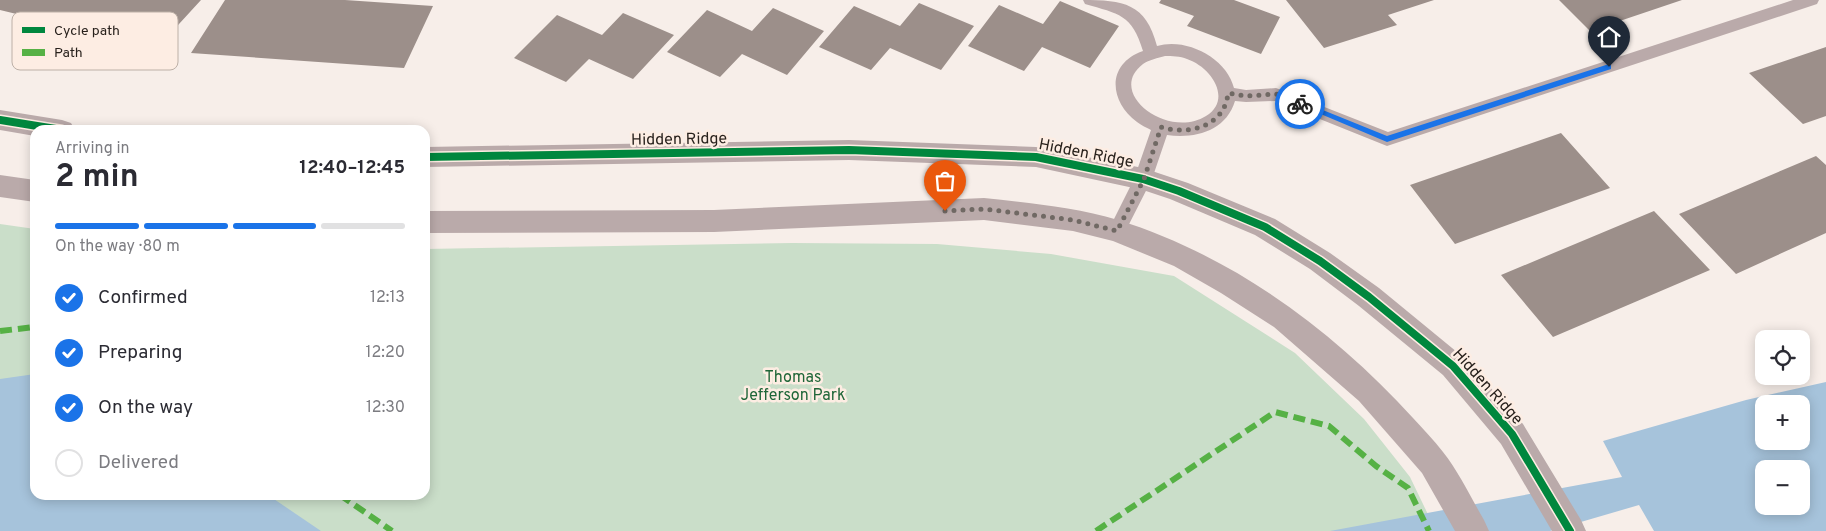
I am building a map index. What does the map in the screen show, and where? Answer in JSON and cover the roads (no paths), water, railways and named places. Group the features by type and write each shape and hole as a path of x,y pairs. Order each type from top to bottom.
{"street":[{"path":"0,120 31,125"},
{"name":"Hidden Ridge","path":"430,157 849,150 1036,157 1144,179 1179,191 1265,228 1320,261 1369,297 1453,366 1512,434 1570,531"},
{"path":"0,186 30,190"},
{"path":"430,222 714,221 984,209 1073,220 1117,231 1184,258 1231,284 1284,318 1369,391 1433,463 1473,531"}],"lane":[{"path":"1228,93 1246,96 1276,94 1387,139 1811,0"},
{"path":"1100,1 1127,13 1139,22 1151,52"},
{"path":"1176,50 1204,59 1215,68 1223,78 1228,93 1227,102 1222,113 1212,122 1199,128 1184,130 1161,127 1138,115 1128,104 1123,92 1122,80 1126,71 1140,56 1151,52 1176,50"},
{"path":"1117,231 1144,179 1161,127"}],"water":[{"path":"30,375 30,500 275,500 321,531 0,531 0,379"},
{"path":"1826,382 1826,531 1654,531 1639,505 1550,531 1330,531 1622,477 1603,441 1755,398 1755,450 1810,450 1810,395 1768,395"}],"park label":[{"name":"Thomas Jefferson Park","path":"793,387"}]}
